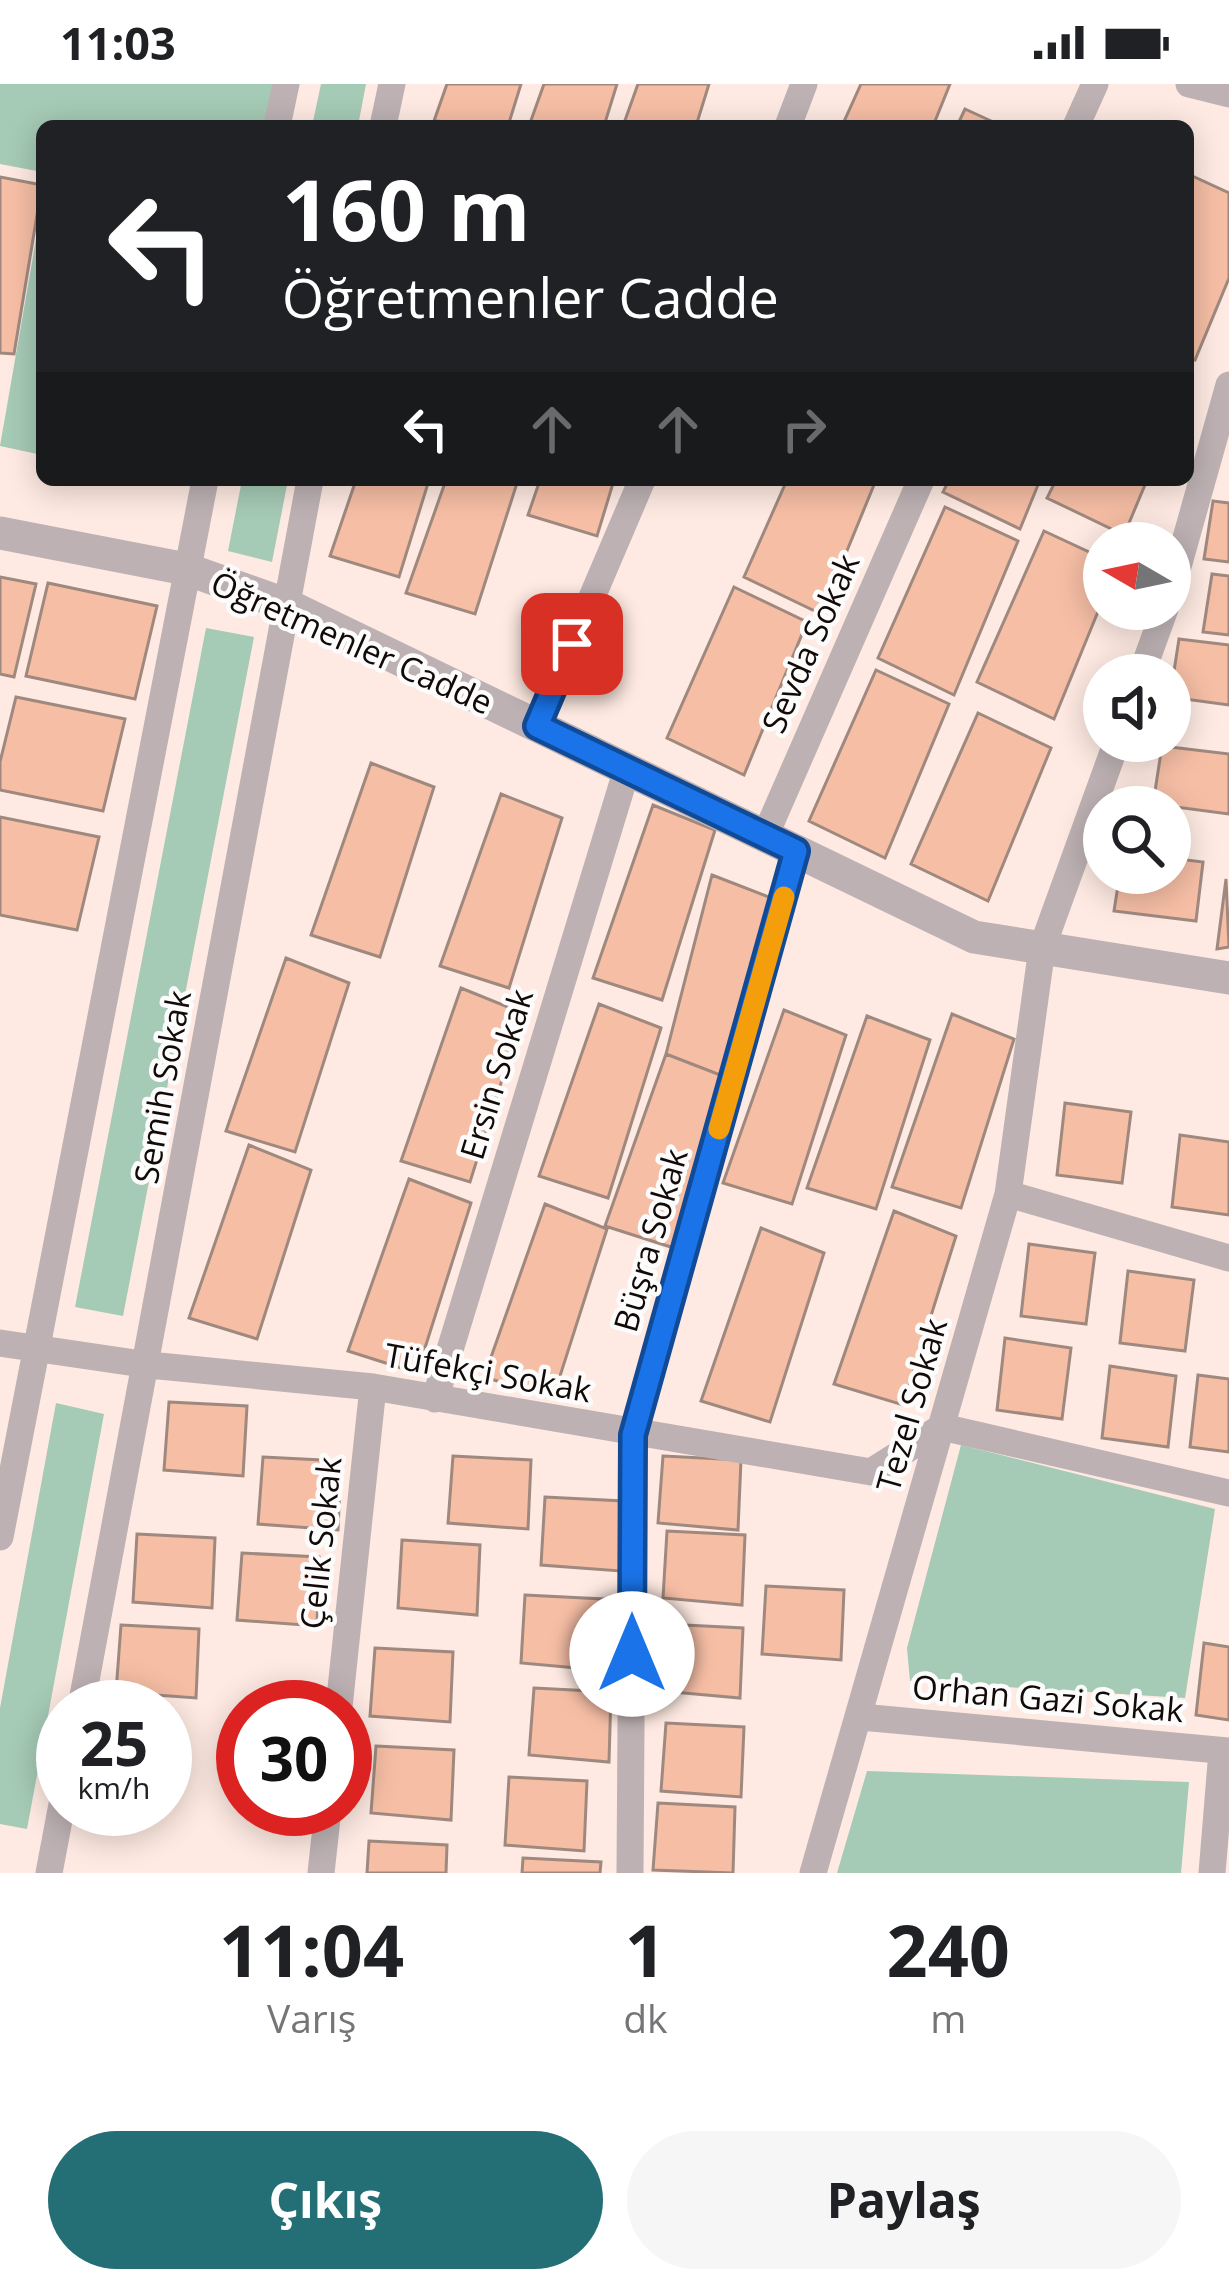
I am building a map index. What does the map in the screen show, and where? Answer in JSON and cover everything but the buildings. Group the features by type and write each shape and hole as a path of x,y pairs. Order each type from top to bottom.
{"street":[{"path":"278,120 286,84"},
{"path":"384,120 392,84"},
{"path":"790,120 805,84"},
{"path":"1079,120 1095,84"},
{"path":"1189,84 1229,94"},
{"path":"1191,530 1222,433 1229,385"},
{"path":"0,1537 33,1346 204,486"},
{"name":"Semih Sokak","path":"86,1680 149,1365 309,486"},
{"path":"537,726 639,486"},
{"name":"Sevda Sokak","path":"765,836 918,486"},
{"name":"Öğretmenler Cadde","path":"0,533 186,569 285,604 974,937 1229,978"},
{"name":"Tezel Sokak","path":"813,1873 1008,1194 1042,948 1109,762"},
{"name":"Ersin Sokak","path":"435,1399 627,770"},
{"name":"Büşra Sokak","path":"630,1873 633,1435 796,851"},
{"path":"1008,1194 1229,1258"},
{"name":"Tüfekçi Sokak","path":"0,1343 149,1365 374,1387 633,1435 871,1472 942,1427"},
{"name":"Çelik Sokak","path":"342,1680 374,1387"},
{"path":"942,1427 1229,1493"},
{"name":"Orhan Gazi Sokak","path":"861,1717 1225,1751"},
{"path":"1212,1873 1225,1751"},
{"path":"49,1873 56,1836"},
{"path":"321,1873 325,1836"}],"green space":[{"path":"0,84 286,84 278,120 36,120 36,171 0,164"},
{"path":"321,84 366,84 359,120 313,120"},
{"path":"36,239 36,454 0,446"},
{"path":"241,486 287,486 272,562 228,551"},
{"path":"206,628 254,637 123,1316 75,1307"},
{"path":"56,1403 104,1414 55,1680 36,1680 36,1780 27,1829 0,1824 0,1708"},
{"path":"961,1445 1215,1509 1185,1698 910,1681 907,1648"},
{"path":"867,1771 1189,1782 1181,1873 837,1873"}],"slow traffic":[{"path":"719,1129 784,897"}],"route":[{"path":"572,644 537,726 796,851 633,1435 632,1654"}]}
